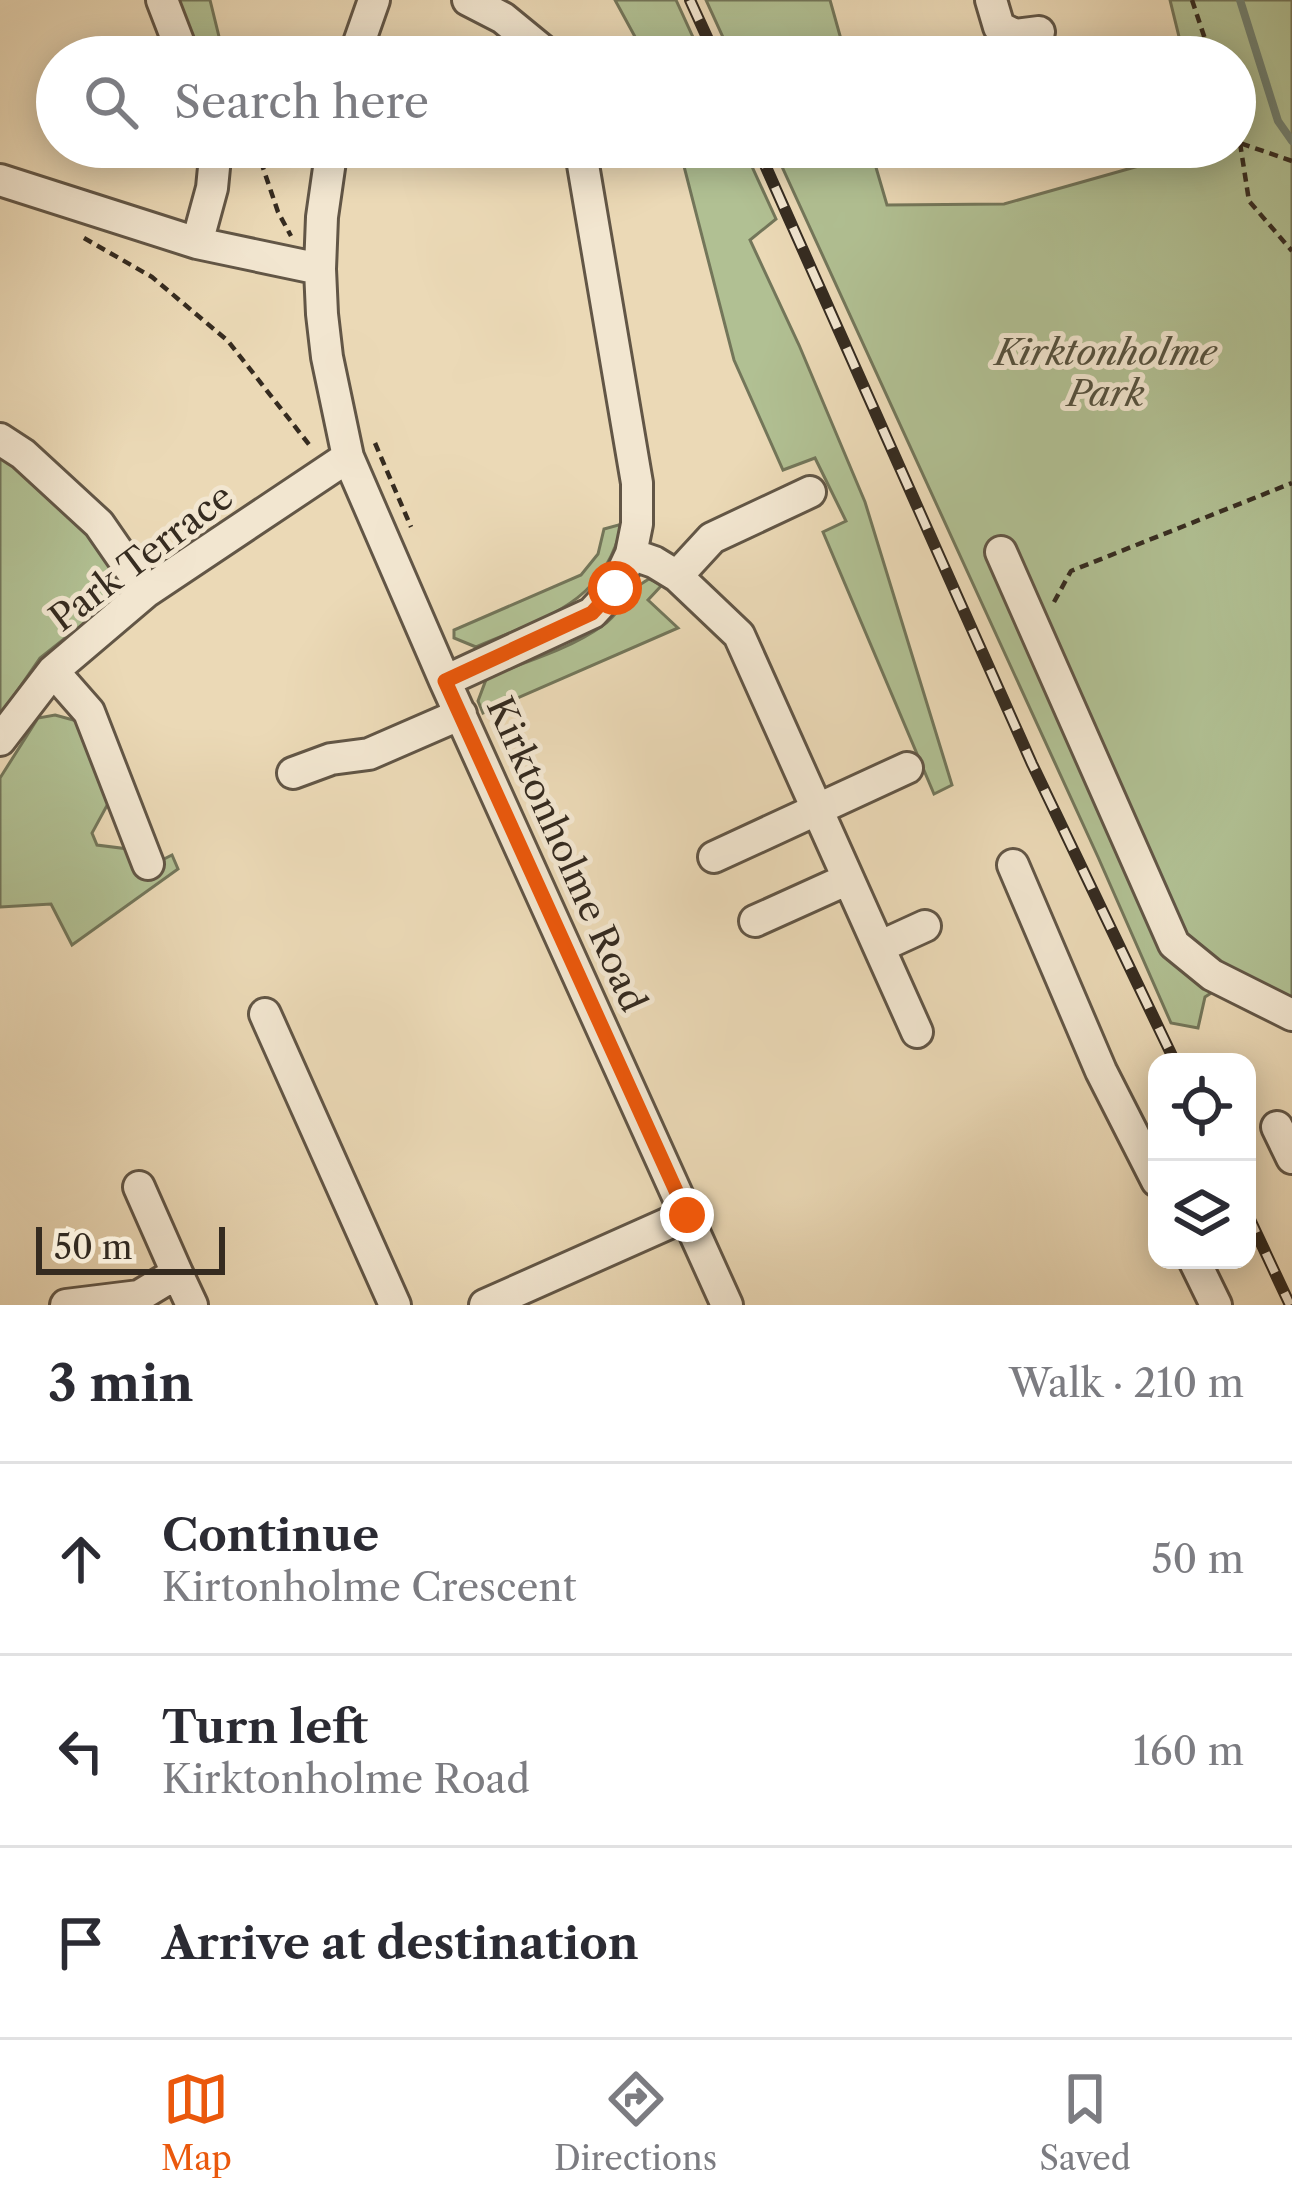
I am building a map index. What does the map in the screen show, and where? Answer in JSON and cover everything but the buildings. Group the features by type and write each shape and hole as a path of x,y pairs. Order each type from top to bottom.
{"street":[{"path":"162,0 176,36"},
{"path":"361,36 374,0"},
{"path":"468,0 510,9 531,36"},
{"path":"991,0 999,28 1016,35 1039,32"},
{"path":"197,243 214,168"},
{"name":"Kirktonholme Road","path":"329,168 313,267 338,464 461,714 727,1305"},
{"path":"445,681 592,613 615,588 632,554 638,483 584,168"},
{"path":"0,180 197,243 313,267"},
{"path":"0,439 23,454 99,524 146,592"},
{"name":"Park Terrace","path":"0,740 53,671 146,592 338,464"},
{"path":"677,576 712,538 810,492"},
{"path":"1001,552 1174,944 1212,975 1292,1016"},
{"path":"632,554 677,576 740,635 916,1032"},
{"path":"53,671 89,712 148,864"},
{"path":"292,773 331,759 369,754 461,714"},
{"path":"714,856 907,768"},
{"path":"1013,865 1101,1071 1148,1163"},
{"path":"754,921 848,880"},
{"path":"879,947 925,926"},
{"path":"265,1014 395,1305"},
{"path":"1277,1127 1292,1158"},
{"path":"139,1187 192,1305"},
{"path":"485,1305 687,1215"},
{"path":"1198,1269 1216,1305"},
{"path":"66,1305 140,1296 177,1273"}],"path":[{"path":"1192,0 1203,36"},
{"path":"1256,149 1292,161"},
{"path":"263,168 278,212 313,267"},
{"path":"1244,168 1249,201 1292,251"},
{"path":"80,236 152,277 228,341 338,464"},
{"path":"369,428 415,536"},
{"path":"1037,634 1071,571 1292,483"}],"green space":[{"path":"176,0 210,0 219,36 190,36"},
{"path":"615,0 676,0 692,36 635,36"},
{"path":"706,0 830,0 840,36 722,36"},
{"name":"Kirktonholme Park","path":"1170,0 1292,0 1292,1009 1224,985 1205,997 1198,1028 1171,1023 783,168 876,168 887,205 1004,204 1132,168 1256,168 1256,36 1179,36"},
{"path":"684,168 753,168 776,219 750,240 865,502 952,785 934,794 823,532 846,521 815,458 783,470 734,360"},
{"path":"0,450 88,529 118,572 110,603 93,622 40,658 0,716"},
{"path":"622,524 601,573 567,605 476,647 454,638 454,630 581,575 598,554 604,529"},
{"path":"649,579 662,585 648,600 678,628 483,713 478,701 487,677 589,634 609,621"},
{"path":"55,715 77,721 110,800 92,833 97,845 128,849 138,872 172,855 178,869 72,945 51,904 0,907 0,778 38,718"}],"waterway":[{"path":"1240,0 1251,36"},
{"path":"1256,51 1278,121 1292,141"}],"railway":[{"path":"690,0 706,36"},
{"path":"766,168 1032,764 1171,1053"},
{"path":"1256,1232 1290,1305"}],"route":[{"path":"615,588 592,613 445,681 687,1215"}]}
